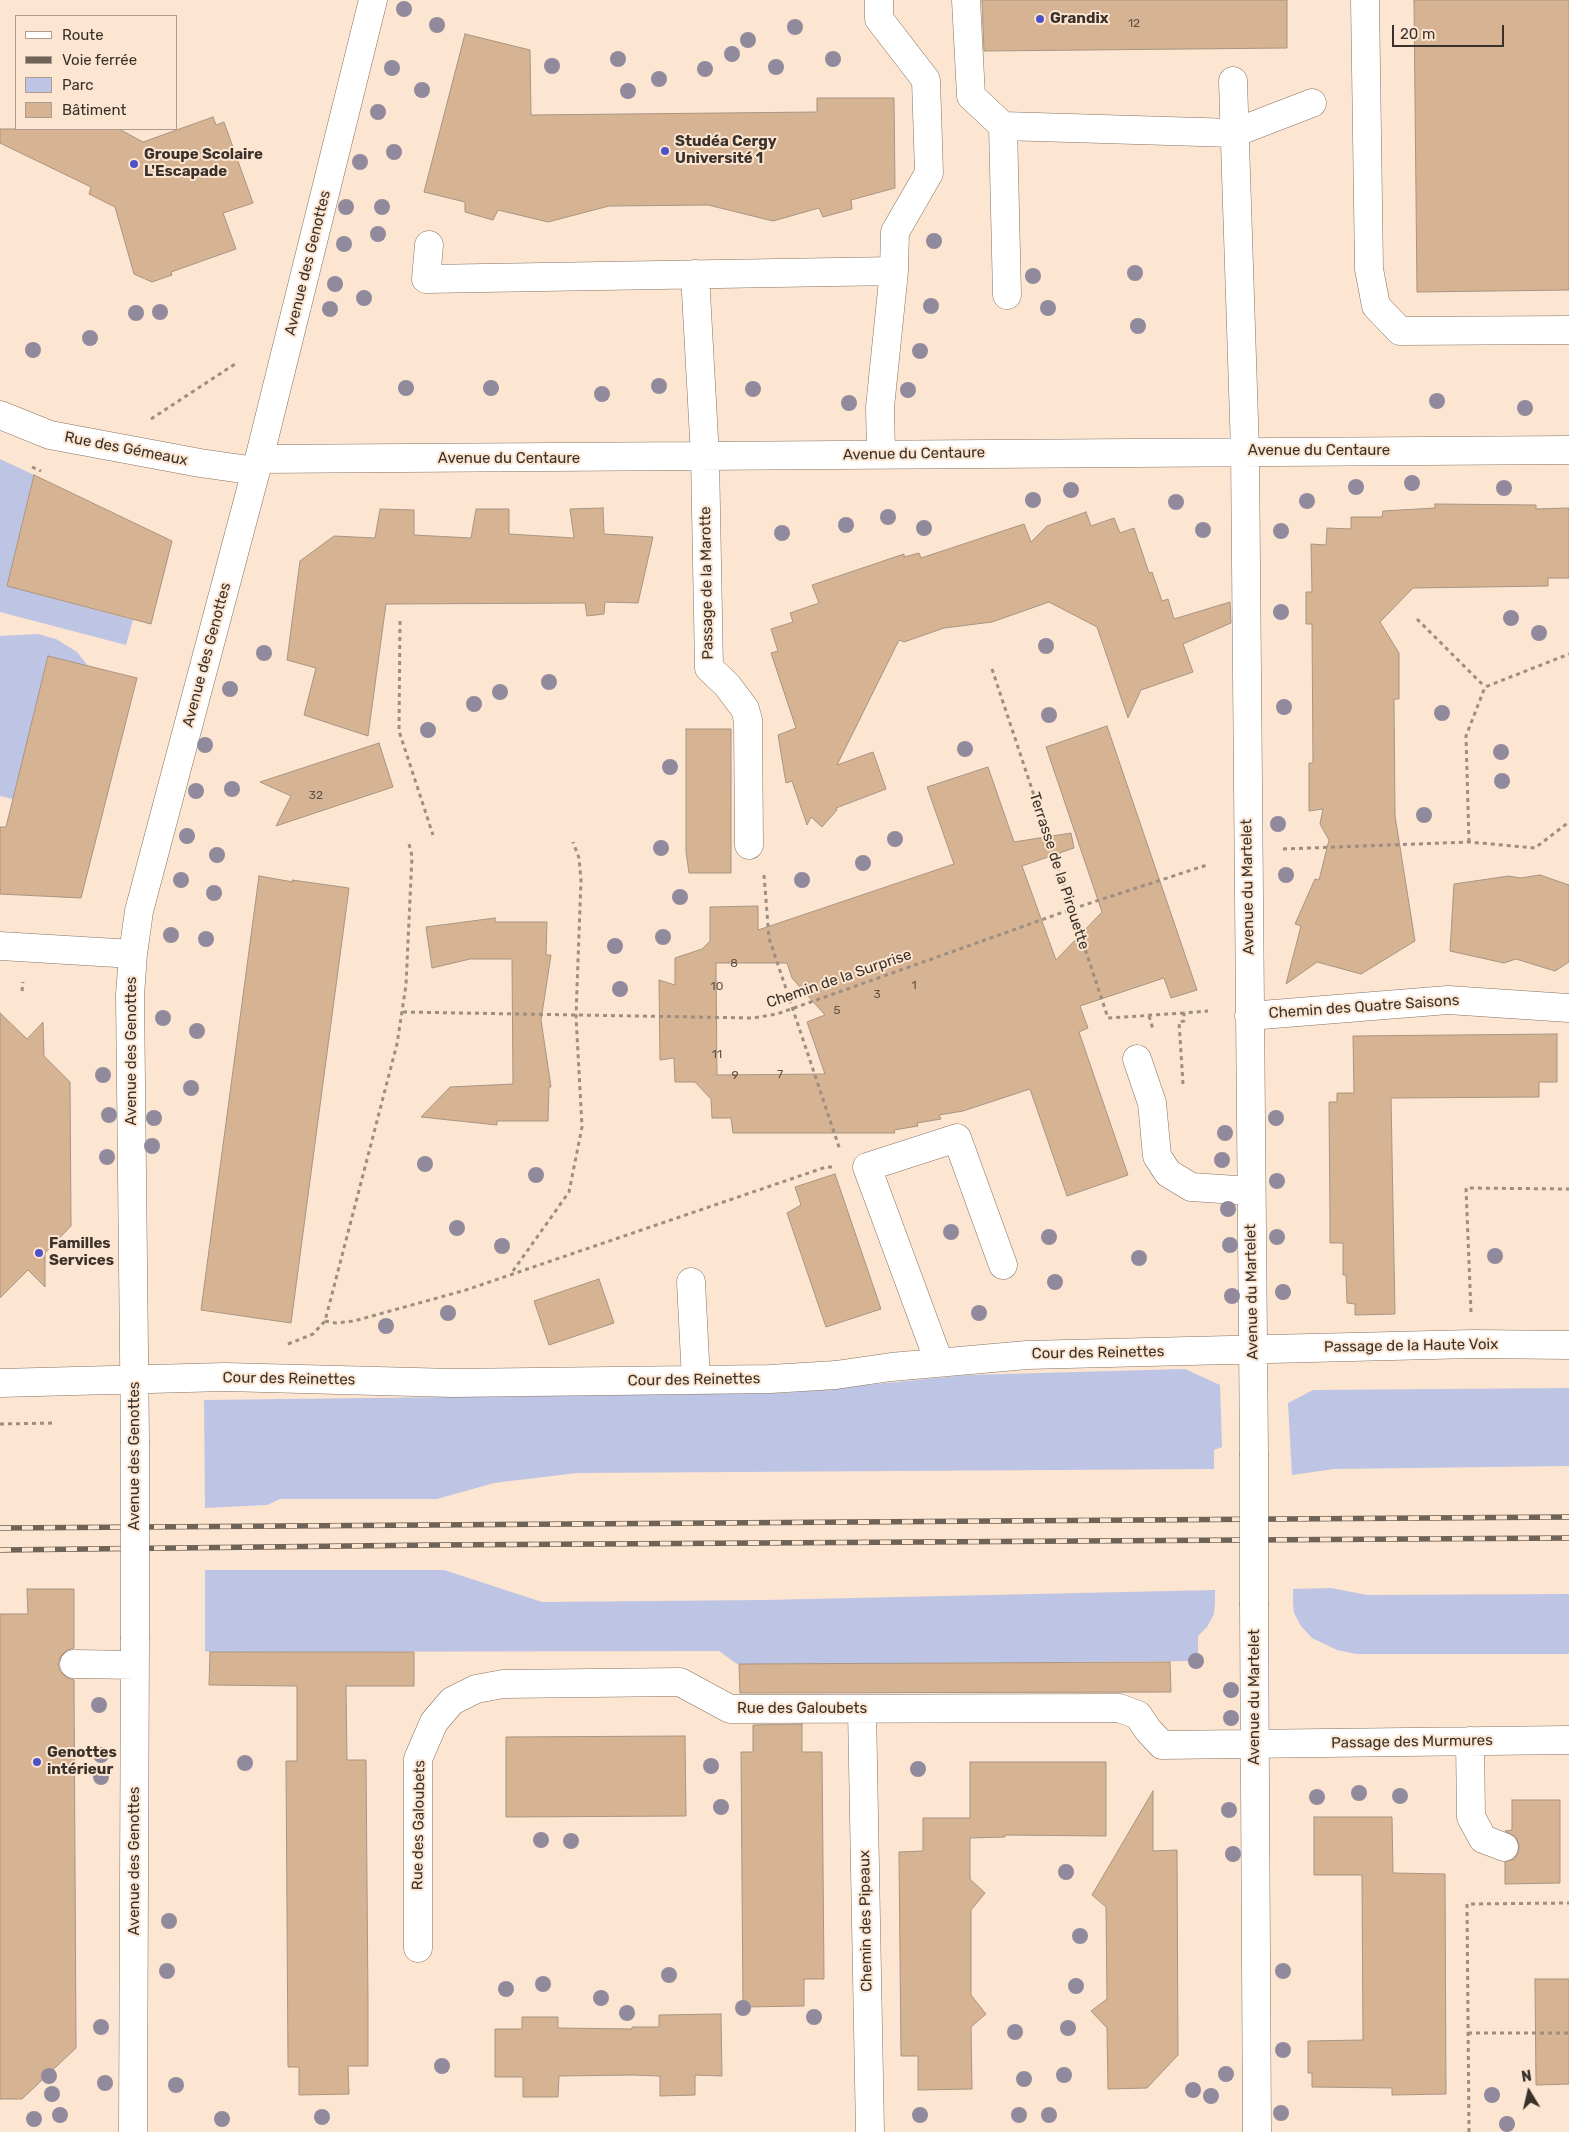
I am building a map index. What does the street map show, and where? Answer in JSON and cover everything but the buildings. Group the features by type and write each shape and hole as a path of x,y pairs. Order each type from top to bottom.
{"street":[{"name":"Avenue des Genottes","path":"133,2132 135,1381 130,1052 133,954 142,902 257,465 373,0"},
{"path":"879,0 879,19 926,80 928,173 894,232 894,270 880,407 881,454"},
{"path":"966,0 971,96 1003,126 1234,133 1312,103"},
{"path":"1365,0 1369,269 1376,306 1400,331 1569,330"},
{"name":"Avenue du Martelet","path":"1233,81 1245,451 1247,851 1254,1454 1257,2132"},
{"path":"1003,126 1007,295"},
{"path":"429,245 426,279 894,270"},
{"name":"Passage de la Marotte","path":"695,274 705,457 709,668 727,685 745,709 748,720 750,845"},
{"name":"Rue des Gémeaux","path":"0,415 50,434 207,464 257,465"},
{"name":"Avenue du Centaure","path":"257,465 881,454 1569,450"},
{"path":"0,946 133,954"},
{"name":"Chemin des Quatre Saisons","path":"1249,1016 1448,1000 1569,1008"},
{"path":"1137,1059 1152,1103 1157,1156 1168,1173 1178,1181 1191,1187 1251,1191"},
{"path":"939,1362 857,1167 957,1138 1003,1265"},
{"path":"692,1282 696,1380"},
{"name":"Passage de la Haute Voix","path":"1252,1350 1472,1344 1569,1345"},
{"name":"Cour des Reinettes","path":"0,1383 135,1381 225,1377 453,1383 696,1380 836,1375 939,1362 1027,1355 1252,1350"},
{"path":"74,1664 135,1652"},
{"name":"Rue des Galoubets","path":"418,1948 418,1759 434,1722 452,1701 476,1689 502,1684 680,1682 730,1709 1119,1708 1138,1716 1151,1734 1162,1744 1255,1743"},
{"name":"Chemin des Pipeaux","path":"862,1710 870,2132"},
{"name":"Passage des Murmures","path":"1255,1743 1569,1740"},
{"path":"1470,1741 1471,1816 1483,1839 1504,1847"}],"path":[{"path":"149,420 238,362"},
{"path":"1417,619 1485,687"},
{"path":"400,621 399,731 433,835"},
{"path":"1469,842 1466,736 1485,687 1569,654"},
{"name":"Terrasse de la Pirouette","path":"992,669 1108,1018 1208,1011"},
{"path":"1247,851 1469,842 1536,848 1569,822"},
{"path":"513,1272 569,1192 582,1127 576,1016 581,880 579,858 574,842"},
{"path":"284,1345 313,1334 325,1321 397,1044 403,1012 412,856 409,844"},
{"path":"325,1321 336,1323 354,1321 466,1290 513,1272 826,1167 857,1167 793,1008 769,938 763,865 750,845"},
{"name":"Chemin de la Surprise","path":"403,1012 753,1018 793,1008 1072,910 1207,865"},
{"path":"1184,1013 1184,1021 1179,1022 1184,1090"},
{"path":"1149,1016 1154,1032"},
{"path":"1472,1344 1466,1188 1569,1189"},
{"path":"0,1424 56,1423"},
{"path":"1469,2132 1467,1904 1569,1904"},
{"path":"1468,2034 1569,2033"}],"green space":[{"path":"0,459 34,475 7,586 133,620 126,645 0,612"},
{"path":"38,634 56,639 77,652 88,666 48,656 13,799 0,796 0,636"},
{"path":"1185,1369 1220,1385 1222,1447 1214,1450 1214,1469 577,1473 494,1483 437,1499 280,1499 267,1505 205,1508 204,1400 784,1393 968,1375"},
{"path":"1569,1388 1569,1466 1334,1469 1292,1475 1288,1403 1313,1390"},
{"path":"205,1570 444,1570 542,1602 764,1600 1215,1590 1215,1603 1214,1614 1207,1627 1198,1636 1198,1661 737,1664 719,1651 210,1652 205,1651"},
{"path":"1331,1588 1367,1595 1569,1594 1569,1654 1356,1654 1337,1650 1312,1638 1301,1626 1294,1613 1293,1603 1293,1589"}],"railway":[{"path":"0,1528 1569,1517"},
{"path":"0,1550 434,1545 1569,1538"}],"place":[{"name":"Grandix","path":"1040,19"},
{"name":"Studéa Cergy Université 1","path":"665,151"},
{"name":"Groupe Scolaire L'Escapade","path":"134,164"},
{"name":"Familles Services","path":"39,1253"},
{"name":"Genottes intérieur","path":"37,1762"}]}
